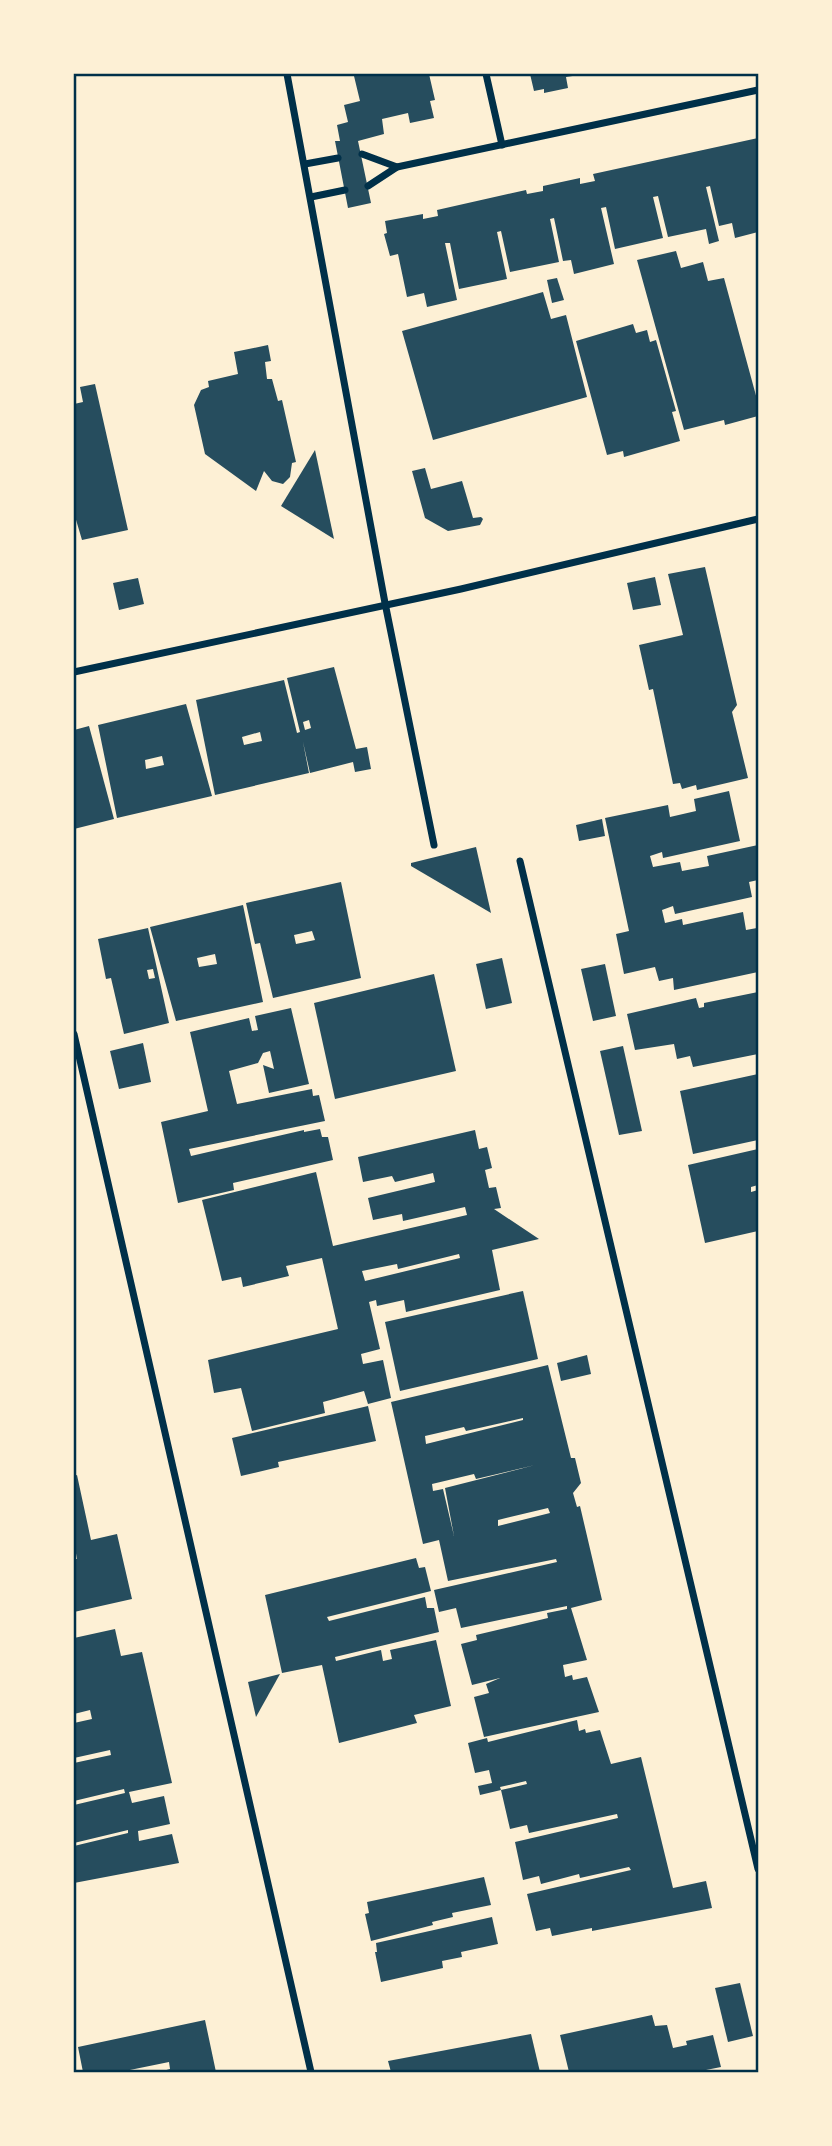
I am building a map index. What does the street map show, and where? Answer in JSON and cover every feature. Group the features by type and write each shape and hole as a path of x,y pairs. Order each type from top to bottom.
{"street":[{"path":"287,74 385,603 434,845"},
{"path":"486,74 502,145"},
{"path":"368,186 397,167 758,90"},
{"path":"362,154 397,167"},
{"path":"305,164 338,158"},
{"path":"311,197 345,190"},
{"path":"74,672 385,603 461,589 758,519"},
{"path":"520,861 758,1869"},
{"path":"74,1034 311,2073"}],"building":[{"path":"429,74 435,100 430,101 434,118 410,123 408,113 382,119 384,134 358,141 371,203 348,208 335,141 340,141 337,125 348,122 344,105 360,101 354,76"},
{"path":"530,74 579,75 566,77 568,88 544,93 544,89 534,91"},
{"path":"758,138 758,232 735,238 732,223 719,226 710,186 706,187 719,241 709,244 706,229 668,237 658,196 653,197 663,238 615,249 606,207 601,208 614,264 574,274 571,260 563,261 554,218 550,219 559,262 510,272 501,231 497,232 507,279 459,289 450,243 445,243 457,300 427,307 424,293 407,297 398,254 390,256 384,234 387,233 385,221 423,214 423,219 438,216 437,210 526,190 527,194 543,191 543,186 580,178 580,184 595,181 593,174"},
{"path":"676,251 681,268 703,262 708,281 724,278 758,403 758,416 725,425 724,420 684,430 637,260"},
{"path":"557,278 564,300 552,303 547,280"},
{"path":"543,292 551,319 566,315 587,397 433,440 402,331"},
{"path":"633,324 636,333 647,330 650,342 656,340 676,411 672,412 680,441 624,457 623,451 607,455 576,341"},
{"path":"268,345 271,361 265,362 267,379 272,379 278,401 282,400 296,462 292,463 290,477 283,484 272,481 264,471 256,491 205,454 194,405 201,390 209,387 208,381 238,374 234,352"},
{"path":"95,384 128,530 82,540 74,513 74,404 83,402 80,387"},
{"path":"315,450 334,539 281,506"},
{"path":"425,468 431,489 462,481 473,518 483,519 480,525 448,531 425,518 412,471"},
{"path":"705,567 737,705 732,712 748,778 697,790 696,785 682,789 680,783 673,784 653,689 649,690 639,645 683,635 668,574"},
{"path":"655,577 661,605 633,610 627,583"},
{"path":"138,578 144,604 119,610 113,583"},
{"path":"334,667 356,749 367,747 371,769 355,772 353,762 310,773 303,742 309,773 215,795 196,700 284,680 297,733 300,732 287,678","holes":["309,720 311,728 305,730 303,722","260,732 262,741 244,745 242,737"]},
{"path":"186,704 212,796 117,818 98,725","holes":["162,756 164,765 146,769 145,760"]},
{"path":"89,726 114,819 74,829 74,730"},
{"path":"729,791 740,841 663,858 662,852 650,856 653,867 680,862 682,871 709,866 707,856 758,845 758,880 749,882 752,897 675,914 673,906 662,910 665,923 682,919 683,925 743,912 746,930 757,928 758,972 674,990 673,978 659,981 655,967 624,974 616,934 629,931 605,818 668,805 670,817 696,811 694,799"},
{"path":"602,819 605,836 579,841 576,825"},
{"path":"476,847 491,913 411,866 411,863"},
{"path":"341,882 361,978 273,998 260,943 255,944 246,903","holes":["312,931 315,940 296,944 294,935"]},
{"path":"243,905 263,1002 176,1021 150,927","holes":["215,954 217,964 199,967 197,958"]},
{"path":"148,928 169,1023 124,1034 111,978 106,979 98,939","holes":["153,969 155,978 149,979 147,970"]},
{"path":"502,958 512,1003 486,1009 476,964"},
{"path":"605,964 616,1016 593,1021 581,969"},
{"path":"434,974 456,1071 335,1099 314,1003"},
{"path":"758,992 758,1054 693,1067 690,1056 677,1059 674,1044 635,1050 627,1014 696,998 699,1008 704,1007 704,1003"},
{"path":"291,1008 309,1084 269,1093 263,1065 274,1069 270,1051 263,1053 258,1063 229,1071 237,1104 312,1089 313,1096 319,1095 325,1121 189,1149 191,1156 304,1130 320,1129 322,1137 328,1137 333,1160 233,1183 234,1190 178,1203 161,1122 208,1111 190,1032 249,1018 252,1031 258,1030 255,1016"},
{"path":"143,1043 151,1082 119,1089 110,1051"},
{"path":"623,1046 642,1131 619,1135 600,1051"},
{"path":"758,1074 758,1140 693,1154 680,1091"},
{"path":"475,1130 479,1149 487,1147 492,1168 485,1170 489,1188 496,1187 501,1208 494,1209 539,1239 492,1250 500,1290 406,1312 404,1300 377,1306 376,1300 369,1302 380,1349 361,1354 363,1364 383,1360 391,1398 368,1404 364,1391 323,1402 325,1413 252,1431 241,1388 214,1393 208,1360 338,1329 322,1258 286,1266 289,1276 243,1287 241,1277 222,1281 202,1200 316,1172 333,1246 467,1215 465,1207 403,1221 402,1214 373,1220 368,1198 435,1182 433,1173 395,1182 392,1176 363,1182 358,1157","holes":["459,1254 460,1258 365,1281 362,1271 397,1264 398,1269"]},
{"path":"758,1149 758,1185 751,1187 751,1192 758,1190 758,1231 705,1243 688,1165"},
{"path":"523,1291 538,1359 400,1391 385,1322"},
{"path":"587,1355 591,1374 561,1381 557,1363"},
{"path":"548,1365 571,1458 575,1458 581,1483 573,1493 577,1507 580,1506 602,1600 571,1608 587,1660 563,1665 565,1677 572,1675 573,1680 587,1677 599,1712 484,1737 474,1697 489,1693 486,1684 500,1678 472,1685 461,1644 477,1640 476,1635 548,1618 547,1613 567,1609 567,1606 461,1628 456,1608 439,1612 434,1590 557,1562 556,1559 448,1581 439,1540 423,1544 391,1402","holes":["523,1420 426,1444 425,1436 464,1427 466,1431","535,1465 445,1488 454,1536 443,1489 433,1491 432,1484 474,1474 476,1479","548,1508 550,1513 498,1526 498,1520"]},
{"path":"368,1406 376,1441 278,1462 279,1467 241,1476 232,1438"},
{"path":"77,1475 91,1540 117,1534 132,1599 74,1612 74,1559 77,1559 74,1542 74,1476"},
{"path":"416,1558 419,1568 425,1567 431,1591 327,1617 329,1621 425,1597 427,1608 434,1608 439,1632 335,1657 336,1661 381,1650 383,1661 392,1659 390,1650 436,1640 451,1706 414,1715 417,1723 339,1743 322,1665 282,1673 265,1595"},
{"path":"115,1629 121,1656 142,1652 172,1783 129,1792 132,1803 164,1796 170,1824 138,1831 139,1841 172,1834 179,1863 74,1883 74,1846 128,1833 128,1830 74,1843 74,1805 125,1793 124,1789 74,1801 74,1763 111,1755 110,1750 74,1758 74,1723 92,1719 90,1710 74,1714 74,1638"},
{"path":"280,1674 256,1717 248,1682"},
{"path":"577,1720 579,1731 585,1729 586,1733 600,1730 611,1764 641,1757 673,1888 706,1881 712,1908 592,1931 592,1928 552,1936 550,1928 536,1931 527,1894 631,1870 629,1867 580,1878 579,1874 541,1884 539,1876 523,1880 515,1842 618,1818 617,1814 529,1833 527,1825 510,1829 501,1790 480,1795 478,1786 492,1783 489,1770 475,1773 468,1743 487,1738 488,1742","holes":["526,1781 527,1784 501,1790 500,1787"]},
{"path":"484,1877 491,1905 452,1913 453,1917 432,1922 433,1925 371,1941 365,1914 369,1913 367,1902"},
{"path":"492,1917 498,1944 461,1952 462,1957 442,1961 443,1968 381,1982 375,1952 376,1943"},
{"path":"740,1983 753,2036 728,2042 715,1988"},
{"path":"652,2015 655,2026 667,2025 673,2048 687,2045 686,2041 713,2035 721,2067 696,2072 569,2072 560,2035"},
{"path":"205,2020 216,2072 159,2072 170,2069 169,2062 120,2072 83,2072 78,2047"},
{"path":"531,2034 540,2072 391,2072 388,2061"}]}
